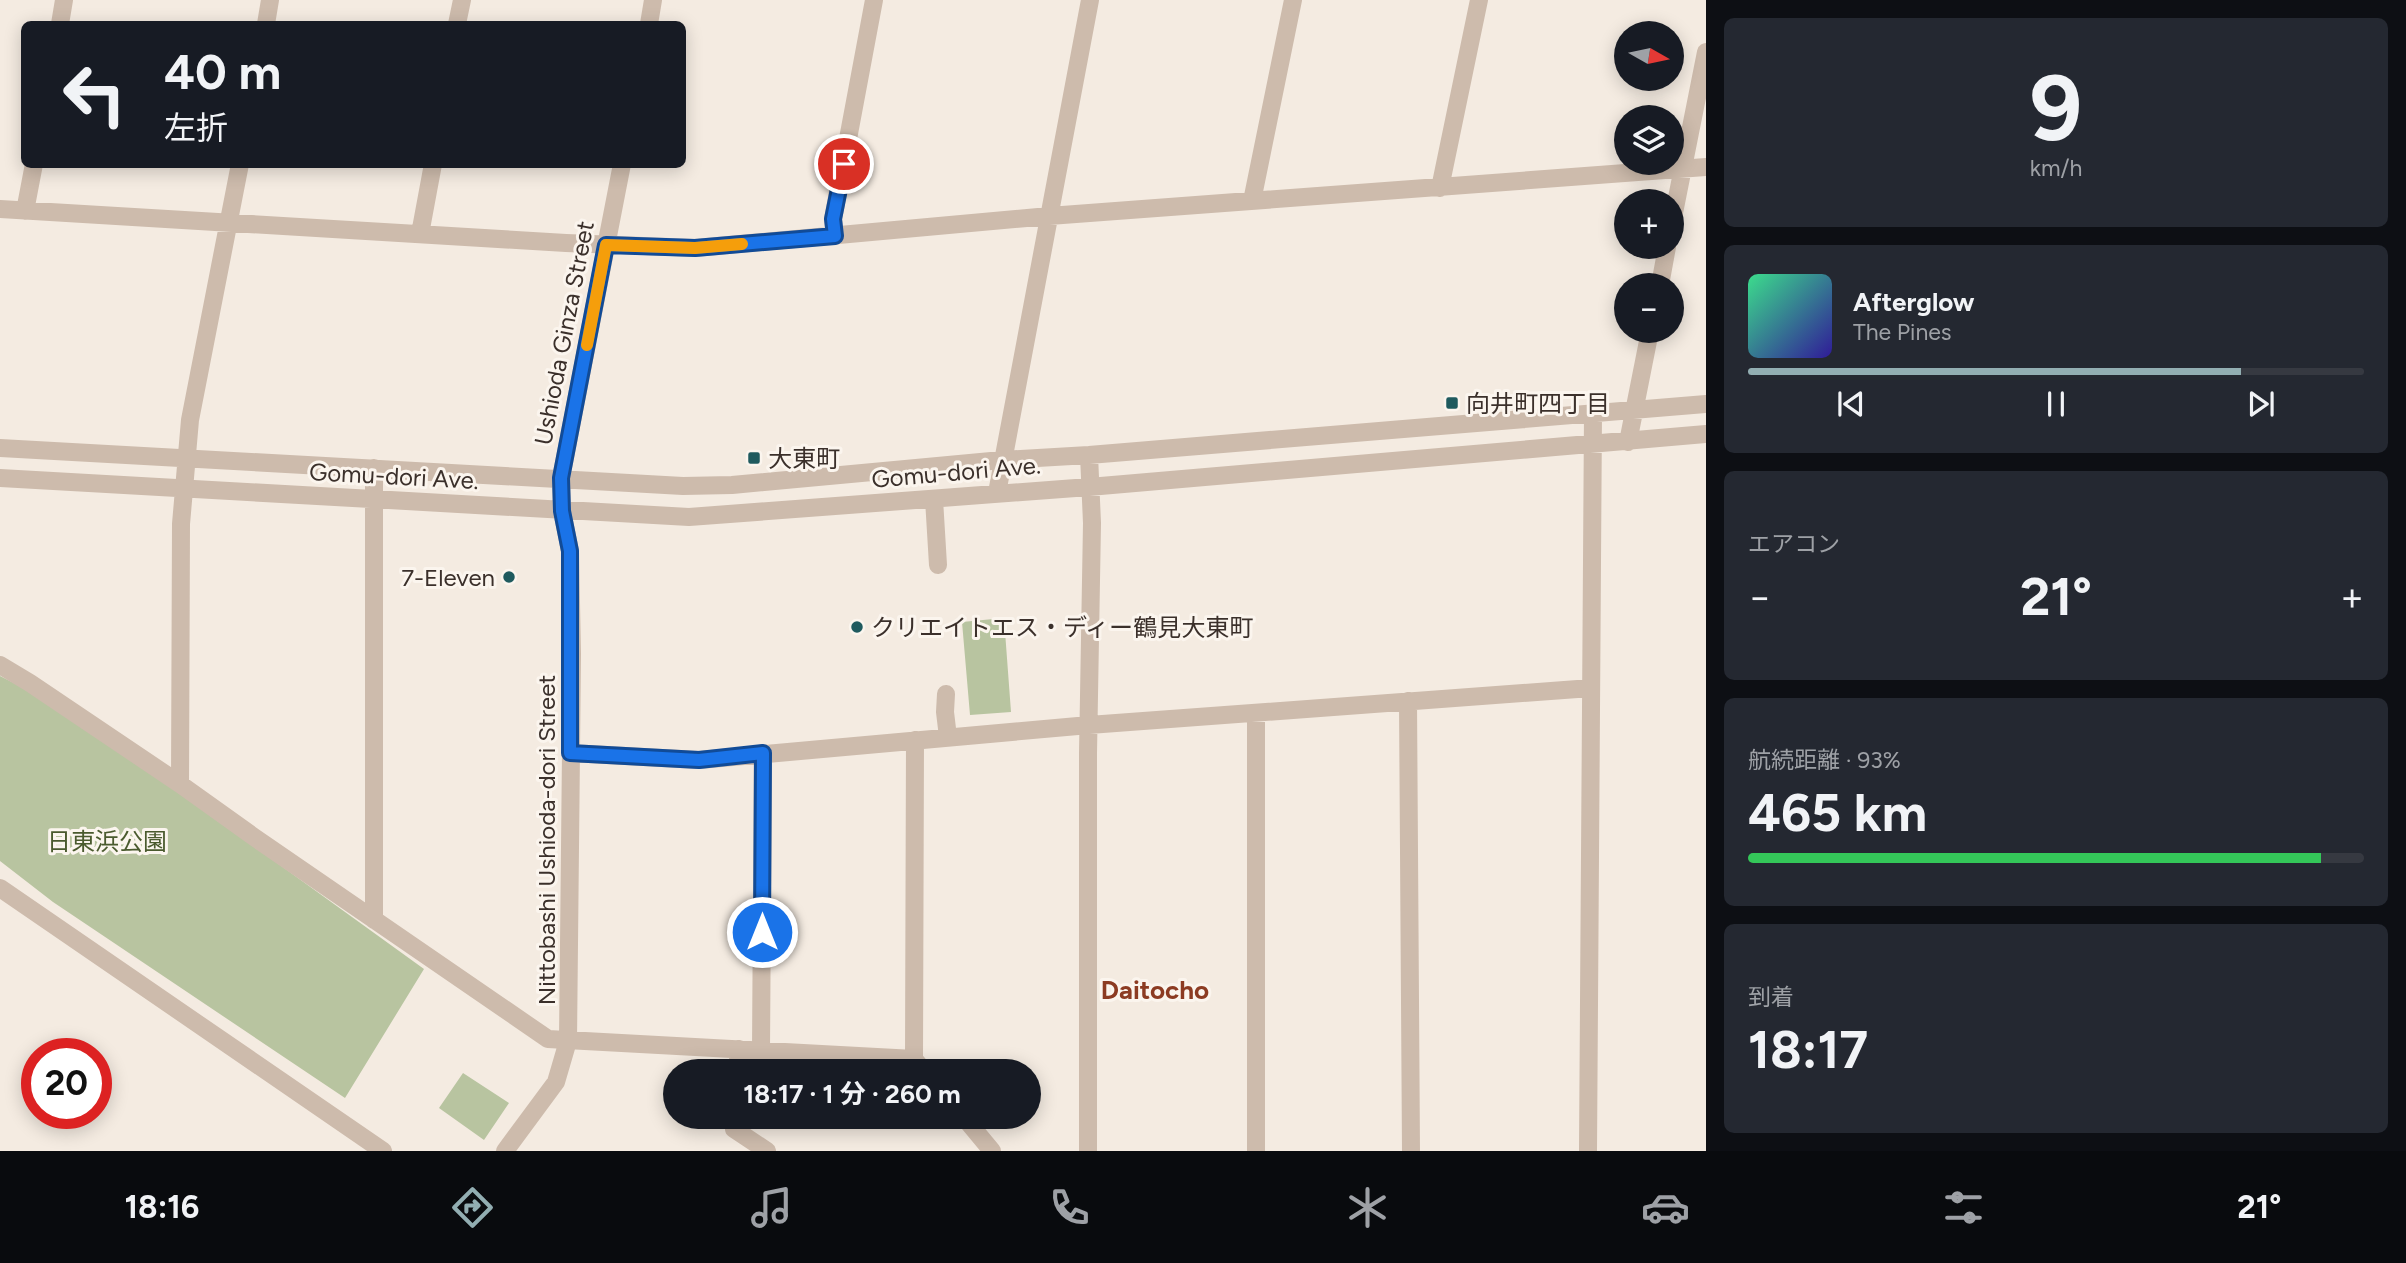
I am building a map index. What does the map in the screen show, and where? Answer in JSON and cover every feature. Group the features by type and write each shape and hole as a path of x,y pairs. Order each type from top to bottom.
{"street":[{"path":"60,21 64,0"},
{"path":"266,21 270,0"},
{"path":"458,21 462,0"},
{"path":"650,21 653,0"},
{"path":"835,236 833,219 874,0"},
{"path":"997,493 1090,0"},
{"path":"1252,201 1293,0"},
{"path":"1440,188 1479,0"},
{"path":"1684,165 1706,52"},
{"path":"1684,170 1706,167"},
{"path":"25,211 33,168"},
{"path":"180,784 182,489 190,420 239,168"},
{"path":"420,234 432,168"},
{"name":"Ushioda Ginza Street","path":"562,511 561,478 621,168"},
{"path":"0,209 695,248 1049,216 1616,175"},
{"path":"1628,442 1648,343"},
{"name":"Gomu-dori Ave.","path":"0,448 683,486 732,485 1002,460 1706,404"},
{"path":"1588,1151 1593,414"},
{"name":"Gomu-dori Ave.","path":"0,478 689,517 1706,434"},
{"path":"1088,1151 1092,523 1089,455"},
{"path":"374,468 374,920"},
{"path":"934,499 938,565"},
{"name":"Nittobashi Ushioda-dori Street","path":"505,1151 556,1082 568,1041 570,551 562,511"},
{"path":"0,665 180,784 548,1039 761,1050 856,1059"},
{"path":"570,753 699,760 1089,725 1591,688"},
{"path":"946,694 948,737"},
{"path":"1408,701 1410,1151"},
{"path":"1256,713 1256,1151"},
{"path":"915,740 919,1059"},
{"path":"761,1050 763,753"},
{"path":"0,888 383,1151"},
{"path":"738,1059 739,1049"},
{"path":"734,1129 767,1151"},
{"path":"974,1129 992,1151"}],"green space":[{"path":"1004,618 1011,712 970,715 962,622"},
{"name":"日東浜公園","path":"0,676 30,691 179,792 424,969 345,1098 53,902 0,861"},
{"path":"463,1073 509,1103 484,1140 439,1108"}],"slow traffic":[{"path":"587,345 606,245 695,248 742,244"}],"place":[{"name":"向井町四丁目","path":"1452,403"},
{"name":"大東町","path":"754,458"},
{"name":"7-Eleven","path":"509,577"},
{"name":"クリエイトエス・ディー鶴見大東町","path":"857,627"}],"district":[{"name":"Daitocho","path":"1155,990"}],"route":[{"path":"762,932 763,753 699,760 570,753 570,551 562,511 561,478 606,245 695,248 835,236 833,219 844,164"}]}
